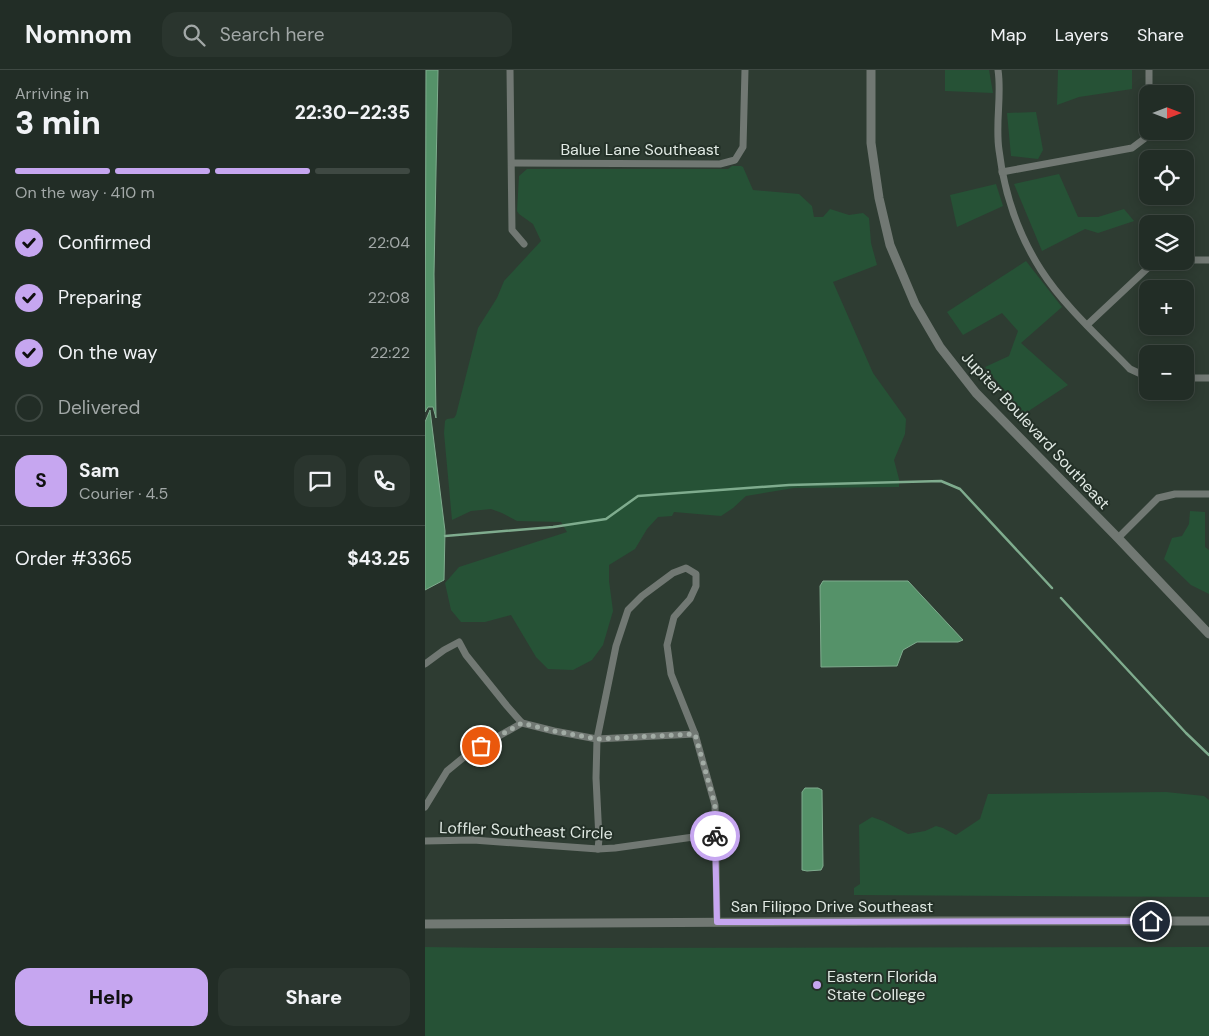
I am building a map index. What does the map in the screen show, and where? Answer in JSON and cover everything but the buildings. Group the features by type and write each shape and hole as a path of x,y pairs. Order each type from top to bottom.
{"street":[{"path":"510,70 513,230 524,244"},
{"name":"Balue Lane Southeast","path":"512,163 719,164 735,160 743,147 745,70"},
{"name":"Jupiter Boulevard Southeast","path":"871,70 871,143 879,198 890,245 915,304 940,347 976,393 1209,634"},
{"path":"998,70 998,147 1002,172 1011,208 1026,244 1042,271 1065,302 1130,369 1139,373"},
{"path":"1149,70 1149,85"},
{"path":"1002,172 1132,148 1143,140"},
{"path":"1194,260 1209,260"},
{"path":"1087,325 1146,270"},
{"path":"1194,378 1209,378"},
{"path":"1118,538 1158,498 1175,494 1209,494"},
{"path":"598,849 597,739 616,646 628,610 642,596 673,573 686,568 696,574 696,586 690,599 674,617 667,645 671,674 695,734 715,805 717,922"},
{"path":"425,664 459,642 466,655 522,723 597,739 695,734"},
{"path":"425,807 447,771 469,754 522,723"},
{"name":"Loffler Southeast Circle","path":"425,841 473,840 598,849 715,834"},
{"name":"San Filippo Drive Southeast","path":"425,924 1209,921"}],"shaded area":[{"path":"426,70 438,70 434,274 436,418 433,407 428,407 425,412"},
{"path":"945,70 989,70 993,93 945,91"},
{"path":"1058,70 1132,70 1132,89 1079,97 1057,105"},
{"path":"1036,112 1043,150 1038,159 1011,156 1007,113"},
{"path":"732,166 743,167 753,190 799,194 812,206 814,217 823,217 830,209 849,215 863,213 869,218 871,243 877,265 833,282 873,373 906,419 905,434 894,460 899,487 794,488 746,496 721,516 674,512 672,516 658,517 647,529 635,549 609,565 613,611 603,645 592,660 573,670 548,669 536,657 511,615 485,622 461,622 451,610 445,583 459,567 567,532 561,522 517,521 491,509 471,511 452,520 444,433 445,421 454,418 456,415 478,328 497,298 504,281 541,241 533,224 517,211 519,176 527,169 728,169"},
{"path":"1059,174 1078,217 1098,217 1124,209 1134,221 1098,233 1085,229 1042,251 1014,184"},
{"path":"996,184 1003,206 957,227 950,195"},
{"path":"1026,261 1062,307 1021,343 1068,385 1024,414 985,367 1009,356 1018,331 1002,313 963,335 947,312"},
{"path":"430,410 445,531 444,580 425,590 425,422"},
{"path":"1190,511 1205,512 1205,547 1209,550 1209,594 1191,585 1164,559 1172,538 1182,536 1189,524"},
{"path":"823,581 908,581 963,640 958,642 917,642 903,650 897,666 821,667 820,586"},
{"path":"805,788 818,788 822,790 823,866 821,870 802,870 802,792"},
{"path":"1166,792 1204,796 1209,800 1209,897 854,895 854,888 860,884 859,825 872,817 908,834 925,831 936,826 956,835 980,819 988,794"},
{"name":"Eastern Florida State College","path":"425,947 1209,947 1209,1036 425,1036"}],"waterway":[{"path":"445,536 553,527 606,519 638,496 789,485 941,481 960,489 1052,588"},
{"path":"1061,598 1186,733 1209,755"}],"way so far":[{"path":"481,746 522,723 597,739 695,734 715,805 715,836"}],"place":[{"name":"Eastern Florida State College","path":"817,985"}],"route":[{"path":"715,836 717,922 1151,921"}]}
